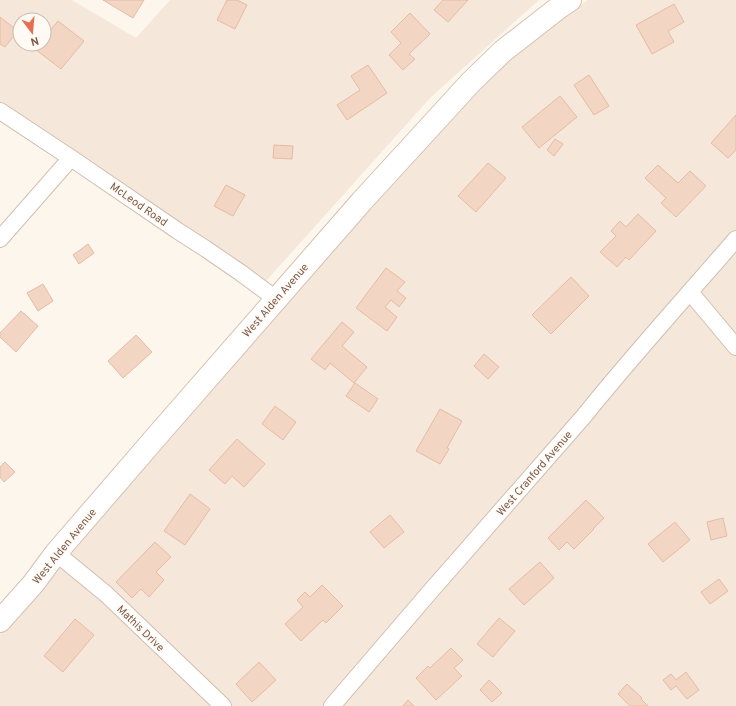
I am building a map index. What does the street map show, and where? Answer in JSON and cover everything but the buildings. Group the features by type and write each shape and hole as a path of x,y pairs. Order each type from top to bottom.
{"street":[{"name":"West Alden Avenue","path":"0,621 33,584 56,553 276,299 362,201 471,82 503,51 570,0"},
{"name":"McLeod Road","path":"0,111 206,249 276,299"},
{"path":"0,239 71,158"},
{"name":"West Cranford Avenue","path":"332,706 736,239"},
{"path":"690,292 736,347"},
{"name":"Mathis Drive","path":"56,553 106,594 223,706"}],"shaded area":[{"path":"0,0 72,0 136,38 170,0 539,0 431,97 266,281 0,104"},
{"path":"588,0 736,0 736,706 0,706 0,634 237,359 502,62"}]}
